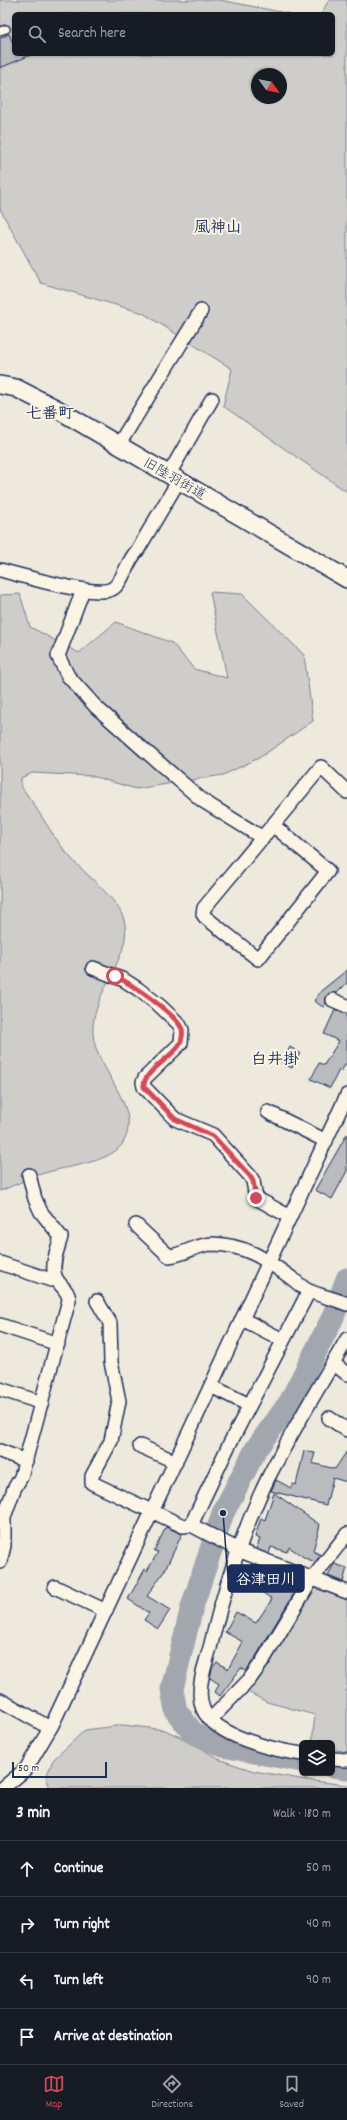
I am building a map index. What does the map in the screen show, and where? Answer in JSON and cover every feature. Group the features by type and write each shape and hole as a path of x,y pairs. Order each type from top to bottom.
{"street":[{"path":"119,444 201,311"},
{"name":"旧陸羽街道","path":"0,385 16,388 58,409 347,579"},
{"path":"0,570 83,590 104,591 112,589 118,583 129,561 137,551 212,399"},
{"path":"83,590 58,656 68,676 96,707 203,801 263,838"},
{"path":"274,826 328,871 258,959 203,914 204,908 321,768 347,792"},
{"path":"93,968 124,980 138,989 160,1006 179,1024 182,1030 181,1043 145,1078 144,1087 175,1119 213,1136 250,1176 253,1181 256,1198 290,1217"},
{"path":"333,1000 347,1006"},
{"path":"4,1788 26,1769 50,1728 347,1096"},
{"path":"268,1112 326,1141"},
{"path":"0,1562 4,1546 2,1523 8,1504 22,1477 58,1344 69,1296 55,1277 53,1268 61,1237 41,1212 35,1200 29,1175"},
{"path":"136,1225 169,1256 179,1256 195,1247 210,1244 231,1245 246,1249 269,1262 314,1292 347,1304"},
{"path":"0,1263 51,1280 55,1277"},
{"path":"195,1527 249,1405 283,1340 314,1292"},
{"path":"97,1301 110,1323 111,1362 119,1401 111,1441 92,1476 92,1483 183,1526 195,1527 243,1552 347,1592"},
{"path":"242,1320 283,1340"},
{"path":"0,1325 58,1344"},
{"path":"299,1753 276,1749 228,1733 210,1720 203,1709 201,1687 234,1547 269,1476 347,1339"},
{"path":"333,1364 347,1374"},
{"path":"211,1386 249,1405"},
{"path":"0,1389 42,1403"},
{"path":"329,1418 347,1430"},
{"path":"140,1446 176,1462"},
{"path":"0,1451 26,1460"},
{"path":"210,1720 249,1680 262,1662 312,1579 347,1534"},
{"path":"55,1587 106,1611"},
{"path":"0,1700 50,1728"},
{"path":"335,1759 347,1760"}],"shaded area":[{"path":"0,0 220,0 281,12 12,12 12,56 335,56 335,12 322,12 329,0 347,0 347,492 223,406 232,369 143,313 41,283 0,209"},
{"path":"210,592 242,594 304,655 313,721 259,758 223,775 136,789 92,776 32,773 21,778 21,786 59,843 71,859 113,900 123,917 126,931 124,945 98,1003 94,1018 93,1034 101,1061 117,1088 123,1102 127,1116 128,1130 123,1143 117,1150 109,1155 88,1163 42,1174 0,1191 0,595 20,594 30,627 79,653 116,622 172,643 194,669 227,678"},
{"path":"313,1584 347,1597 347,1689 345,1692 347,1694 347,1752 335,1750 335,1740 312,1740 315,1715 267,1702 244,1690"},
{"path":"124,1725 165,1730 195,1744 218,1759 254,1771 347,1785 347,1788 50,1788 46,1777 53,1760 85,1730"}],"building":[{"path":"9,34 12,41 12,56 28,56 0,68 0,38"},
{"path":"347,970 347,983 337,993 328,994 326,997 326,1004 323,1007 314,1001 321,991"},
{"path":"335,1010 347,1014 347,1062 341,1071 339,1070 330,1088 311,1079 319,1063 324,1065 339,1041 324,1034"},
{"path":"290,1047 300,1053 292,1068 281,1063"},
{"path":"347,1134 347,1171 332,1199 315,1190"},
{"path":"304,1451 315,1453 312,1463 335,1469 347,1451 347,1482 333,1478 326,1505 271,1491 276,1480 291,1488 293,1484 296,1485"},
{"path":"274,1493 320,1525 313,1551 321,1555 315,1562 305,1558 289,1547 287,1552 271,1547 269,1554 256,1549 260,1539 255,1537 261,1518 265,1520"},
{"path":"166,1527 182,1534 165,1570 147,1596 170,1610 158,1629 144,1620 149,1613 128,1599 145,1569 147,1571 158,1552 154,1551"},
{"path":"251,1564 277,1574 289,1582 291,1580 299,1585 246,1671 241,1668 220,1696 215,1692 219,1684 210,1678 212,1668 217,1662 228,1669 243,1642 225,1632 236,1612 256,1623 272,1599 251,1585 256,1578 248,1574"},
{"path":"334,1564 347,1568 343,1582 328,1576"}],"waterway":[{"path":"299,1760 223,1746 193,1733 176,1711 172,1689 192,1607 223,1513 256,1449 290,1402 333,1317 347,1279"},
{"path":"335,1766 347,1768"}],"place":[{"name":"谷津田川","path":"223,1513"}],"district":[{"name":"風神山","path":"218,226"},
{"name":"七番町","path":"50,412"},
{"name":"白井掛","path":"275,1058"}],"route":[{"path":"115,976 138,989 160,1006 179,1024 182,1030 181,1043 145,1078 143,1082 144,1087 166,1112 175,1119 213,1136 250,1176 253,1181 256,1198"}]}
